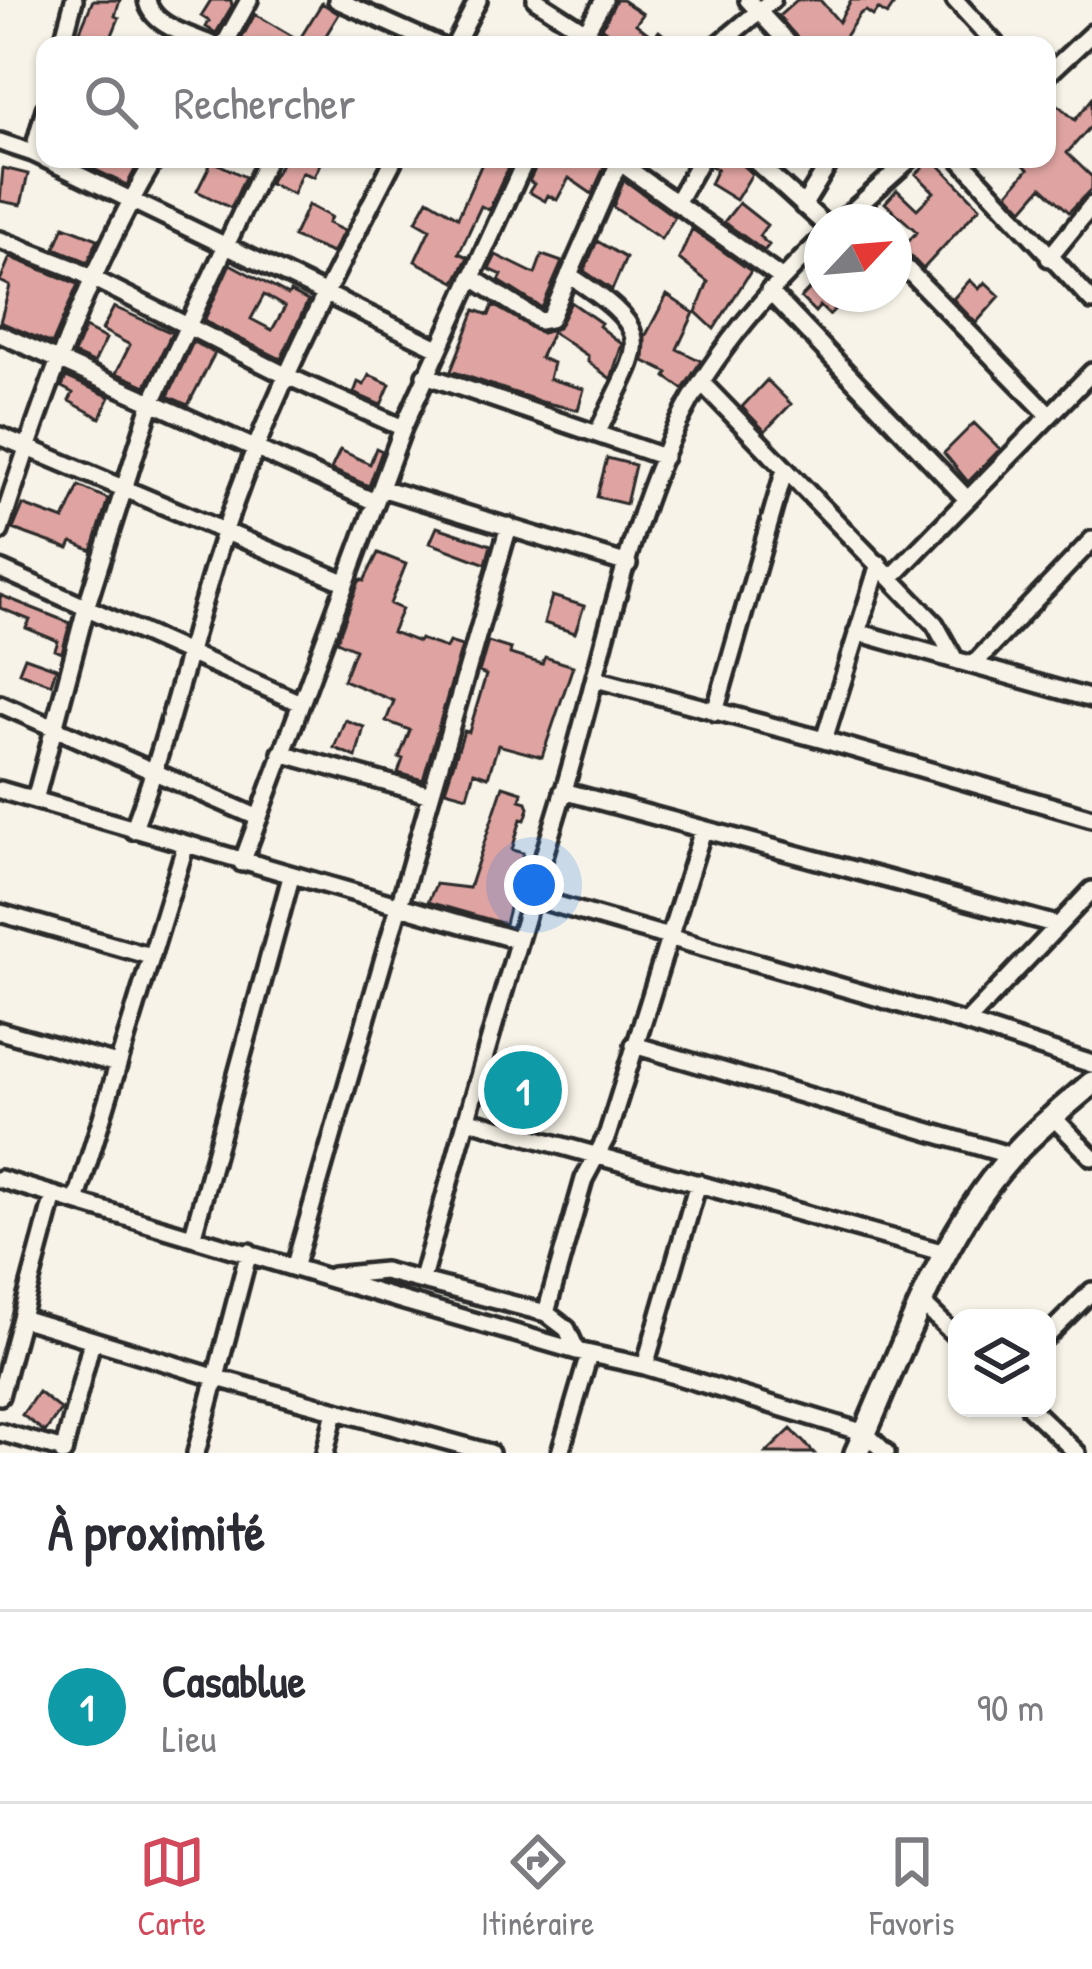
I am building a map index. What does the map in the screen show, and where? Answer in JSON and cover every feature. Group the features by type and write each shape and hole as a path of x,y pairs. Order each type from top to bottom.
{"main road":[{"path":"861,1443 945,1253 975,1204 1012,1156 1092,1083"}],"street":[{"path":"64,36 74,0"},
{"path":"147,0 157,20 192,36"},
{"path":"229,36 250,0"},
{"path":"337,0 357,4 420,36"},
{"path":"460,36 478,0"},
{"path":"536,0 580,36"},
{"path":"583,36 604,0"},
{"path":"726,36 753,6 772,0"},
{"path":"955,0 988,36"},
{"path":"753,6 781,36"},
{"path":"1056,67 1092,33"},
{"path":"0,142 36,154"},
{"path":"33,153 36,142"},
{"path":"64,168 438,349"},
{"path":"0,531 28,445 94,279 150,168"},
{"path":"35,800 86,608 152,404 184,326 262,168"},
{"path":"133,830 155,773 225,532 256,449 285,375 389,168"},
{"path":"242,863 298,703 425,375 522,168"},
{"path":"471,277 545,323 614,168"},
{"path":"627,168 775,285 967,499"},
{"path":"676,203 696,168"},
{"path":"763,168 803,206 826,168"},
{"path":"866,204 901,168"},
{"path":"968,168 1092,301"},
{"path":"1049,258 1092,205"},
{"path":"0,240 94,279 285,375 404,428"},
{"path":"422,1280 517,940 664,457 702,383 775,285 804,257"},
{"path":"569,275 624,314 635,333 632,360 597,434"},
{"path":"912,275 1049,416"},
{"path":"0,334 256,449 378,495 508,526 628,564"},
{"path":"892,577 1092,372"},
{"path":"425,375 664,457"},
{"path":"702,383 892,577 944,635 953,658"},
{"path":"0,436 344,582"},
{"path":"715,712 785,469"},
{"path":"295,1265 508,526"},
{"path":"973,664 1092,540"},
{"path":"824,740 879,564"},
{"path":"0,569 298,703"},
{"path":"857,632 1091,699"},
{"path":"596,679 1092,818"},
{"path":"0,704 259,818"},
{"path":"281,753 431,795"},
{"path":"0,790 517,940"},
{"path":"563,791 1057,925"},
{"path":"546,1313 584,1179 599,1154 704,830"},
{"path":"76,1202 184,847"},
{"path":"194,1235 291,877"},
{"path":"965,1023 1092,890"},
{"path":"530,897 1092,1064"},
{"path":"0,913 150,956"},
{"path":"0,1031 117,1064"},
{"path":"634,1046 1012,1156"},
{"path":"1053,1117 1092,1156"},
{"path":"466,1119 945,1253"},
{"path":"0,1180 472,1321 645,1366 886,1453"},
{"path":"645,1366 698,1183"},
{"path":"0,1396 54,1195"},
{"path":"196,1453 249,1252"},
{"path":"330,1276 376,1270 422,1280 546,1313 567,1329 583,1353 560,1453"},
{"path":"1056,1327 1092,1291"},
{"path":"472,1321 478,1295"},
{"path":"922,1303 948,1328"},
{"path":"21,1318 490,1453"},
{"path":"0,1432 64,1451 92,1341"},
{"path":"325,1453 335,1411"},
{"path":"1039,1417 1077,1453"}],"building":[{"path":"93,0 120,0 112,36 78,36"},
{"path":"211,0 231,0 232,6 216,33 201,16"},
{"path":"616,0 622,0 643,14 636,24 652,36 613,36 602,28"},
{"path":"797,0 820,0 839,22 851,0 897,0 887,15 878,9 873,16 866,11 860,14 845,36 795,36 779,16"},
{"path":"322,3 339,14 326,36 301,36"},
{"path":"255,14 292,36 243,36"},
{"path":"1092,99 1092,125 1067,153 1092,177 1092,188 1069,212 1042,187 1023,209 1008,193 1027,168 1056,168 1056,103 1075,120"},
{"path":"3,168 28,174 21,205 0,201"},
{"path":"92,168 136,168 127,185"},
{"path":"208,168 226,168 245,177 231,208 197,191"},
{"path":"278,168 318,168 314,177 302,172 293,194 269,183"},
{"path":"480,168 508,168 489,210 481,206 459,253 468,257 455,282 415,261 430,229 416,221 428,199 458,217"},
{"path":"536,168 604,168 592,194 569,178 557,200 548,195 545,201 529,192 534,184 529,181"},
{"path":"745,168 752,174 736,200 710,184 717,169"},
{"path":"923,168 942,168 980,207 923,269 912,257 912,237 917,232 912,227 912,204 917,209 934,192 916,174"},
{"path":"624,180 675,217 661,239 613,207"},
{"path":"897,190 912,204 885,203"},
{"path":"739,203 767,225 759,236 769,245 764,251 724,222"},
{"path":"308,205 331,217 328,223 344,231 332,253 293,237"},
{"path":"64,226 98,239 88,262 55,248"},
{"path":"692,229 751,271 714,329 696,312 708,282 679,259"},
{"path":"597,241 626,258 612,290 584,271"},
{"path":"496,255 535,274 542,255 562,262 542,308 499,281 502,275 489,269"},
{"path":"10,257 78,284 52,344 0,322 10,286 0,281"},
{"path":"230,264 308,301 281,359 204,321","holes":["264,295 285,307 272,330 251,319"]},
{"path":"970,280 979,289 985,282 1000,296 976,323 953,299"},
{"path":"667,295 694,313 677,349 701,361 683,389 666,377 668,373 644,361 645,337"},
{"path":"571,302 622,344 611,379 588,362 588,356 552,332 540,358 553,363 549,379 584,389 578,410 451,371 475,310 489,315 493,305 542,333 558,328"},
{"path":"114,307 172,333 146,386 116,373 130,345 102,330"},
{"path":"85,328 106,339 94,363 74,354"},
{"path":"193,342 215,353 188,405 168,396"},
{"path":"369,375 390,384 381,405 354,393 358,382 364,385"},
{"path":"66,377 110,397 100,418 69,401 73,393 62,387"},
{"path":"767,380 791,404 765,431 742,407"},
{"path":"974,423 1000,449 968,482 944,453"},
{"path":"376,448 382,451 369,486 331,469 340,450 370,464"},
{"path":"607,458 635,465 626,504 597,497"},
{"path":"79,486 108,499 92,551 72,542 69,549 13,529 23,505 64,520"},
{"path":"437,527 491,545 486,564 430,543"},
{"path":"378,553 406,564 390,604 402,609 392,632 446,648 449,642 462,646 423,780 398,773 410,730 386,721 394,701 343,680 355,649 337,641 360,579 364,581"},
{"path":"0,595 70,623 62,653 55,650 58,641 26,628 30,620 0,608"},
{"path":"552,596 584,606 575,633 544,623"},
{"path":"488,642 542,664 545,657 573,666 542,757 498,745 488,777 474,772 467,796 445,790 486,675 479,672"},
{"path":"25,657 56,668 51,684 19,672"},
{"path":"345,720 364,727 356,757 334,748"},
{"path":"503,786 522,792 520,800 529,808 512,850 523,853 505,924 428,902 436,884 469,888"},
{"path":"510,1051 553,1067 537,1126 493,1107"},
{"path":"38,1392 61,1410 45,1432 22,1415"},
{"path":"791,1429 814,1453 766,1453"}],"place":[{"name":"Casablue","path":"523,1090"}]}
